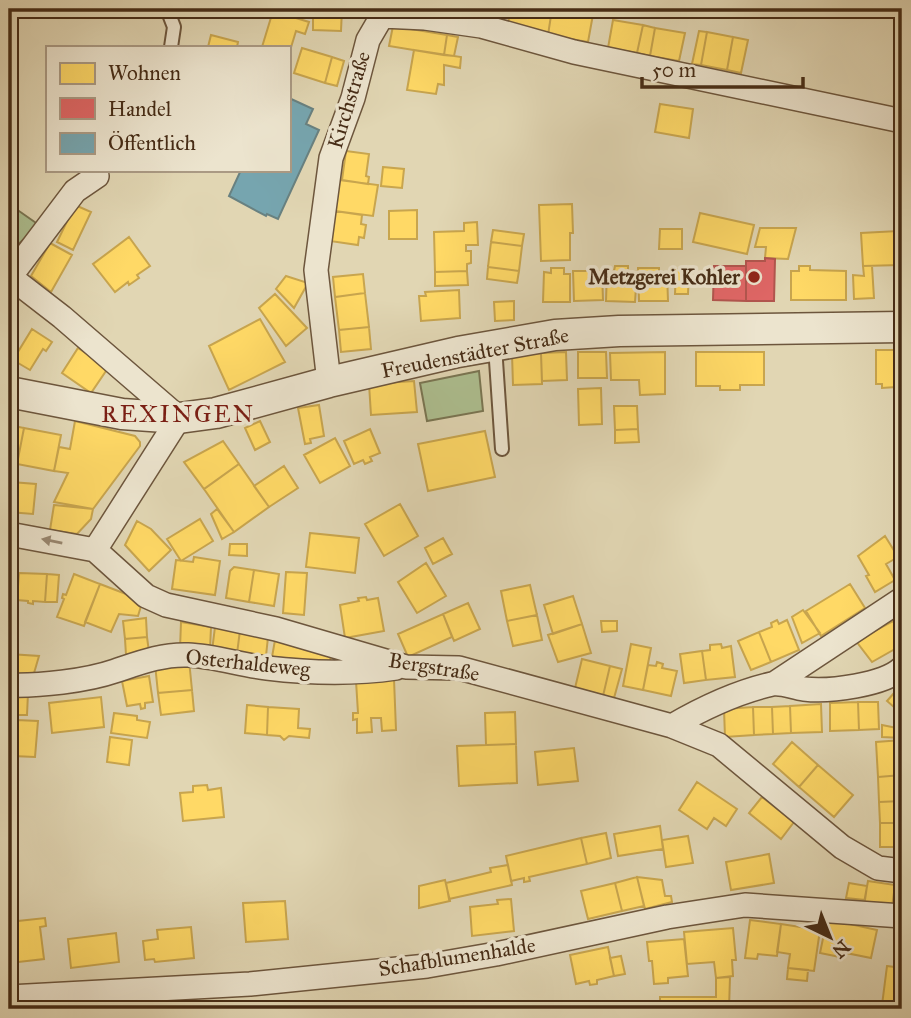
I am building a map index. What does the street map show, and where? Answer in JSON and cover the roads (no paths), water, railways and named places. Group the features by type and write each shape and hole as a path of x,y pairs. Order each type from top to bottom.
{"street":[{"name":"Kirchstraße","path":"329,382 316,270 331,158 353,98 368,40 382,16 478,17 574,52 902,121"},
{"path":"9,534 95,550 179,418 10,276 75,191 100,173"},
{"name":"Freudenstädter Straße","path":"9,392 122,414 179,418 216,413 329,382 458,352 555,335 619,331 902,327"},
{"name":"Bergstraße","path":"95,550 146,596 166,605 276,629 406,667 458,668 673,726 719,744 842,847 877,868 902,872"},
{"path":"673,726 722,701 775,683 902,599"},
{"name":"Osterhaldeweg","path":"9,685 46,683 113,672 163,656 188,655 268,668 317,671 406,667"},
{"path":"775,683 806,690 848,687 893,677 902,668"},
{"name":"Schafblumenhalde","path":"9,997 250,984 426,966 496,954 667,917 746,905 902,916"}],"lane":[{"path":"167,9 174,27 171,46"},
{"path":"495,346 502,449"}],"place":[{"name":"Metzgerei Kohler","path":"754,277"}],"district":[{"name":"REXINGEN","path":"178,414"}]}
